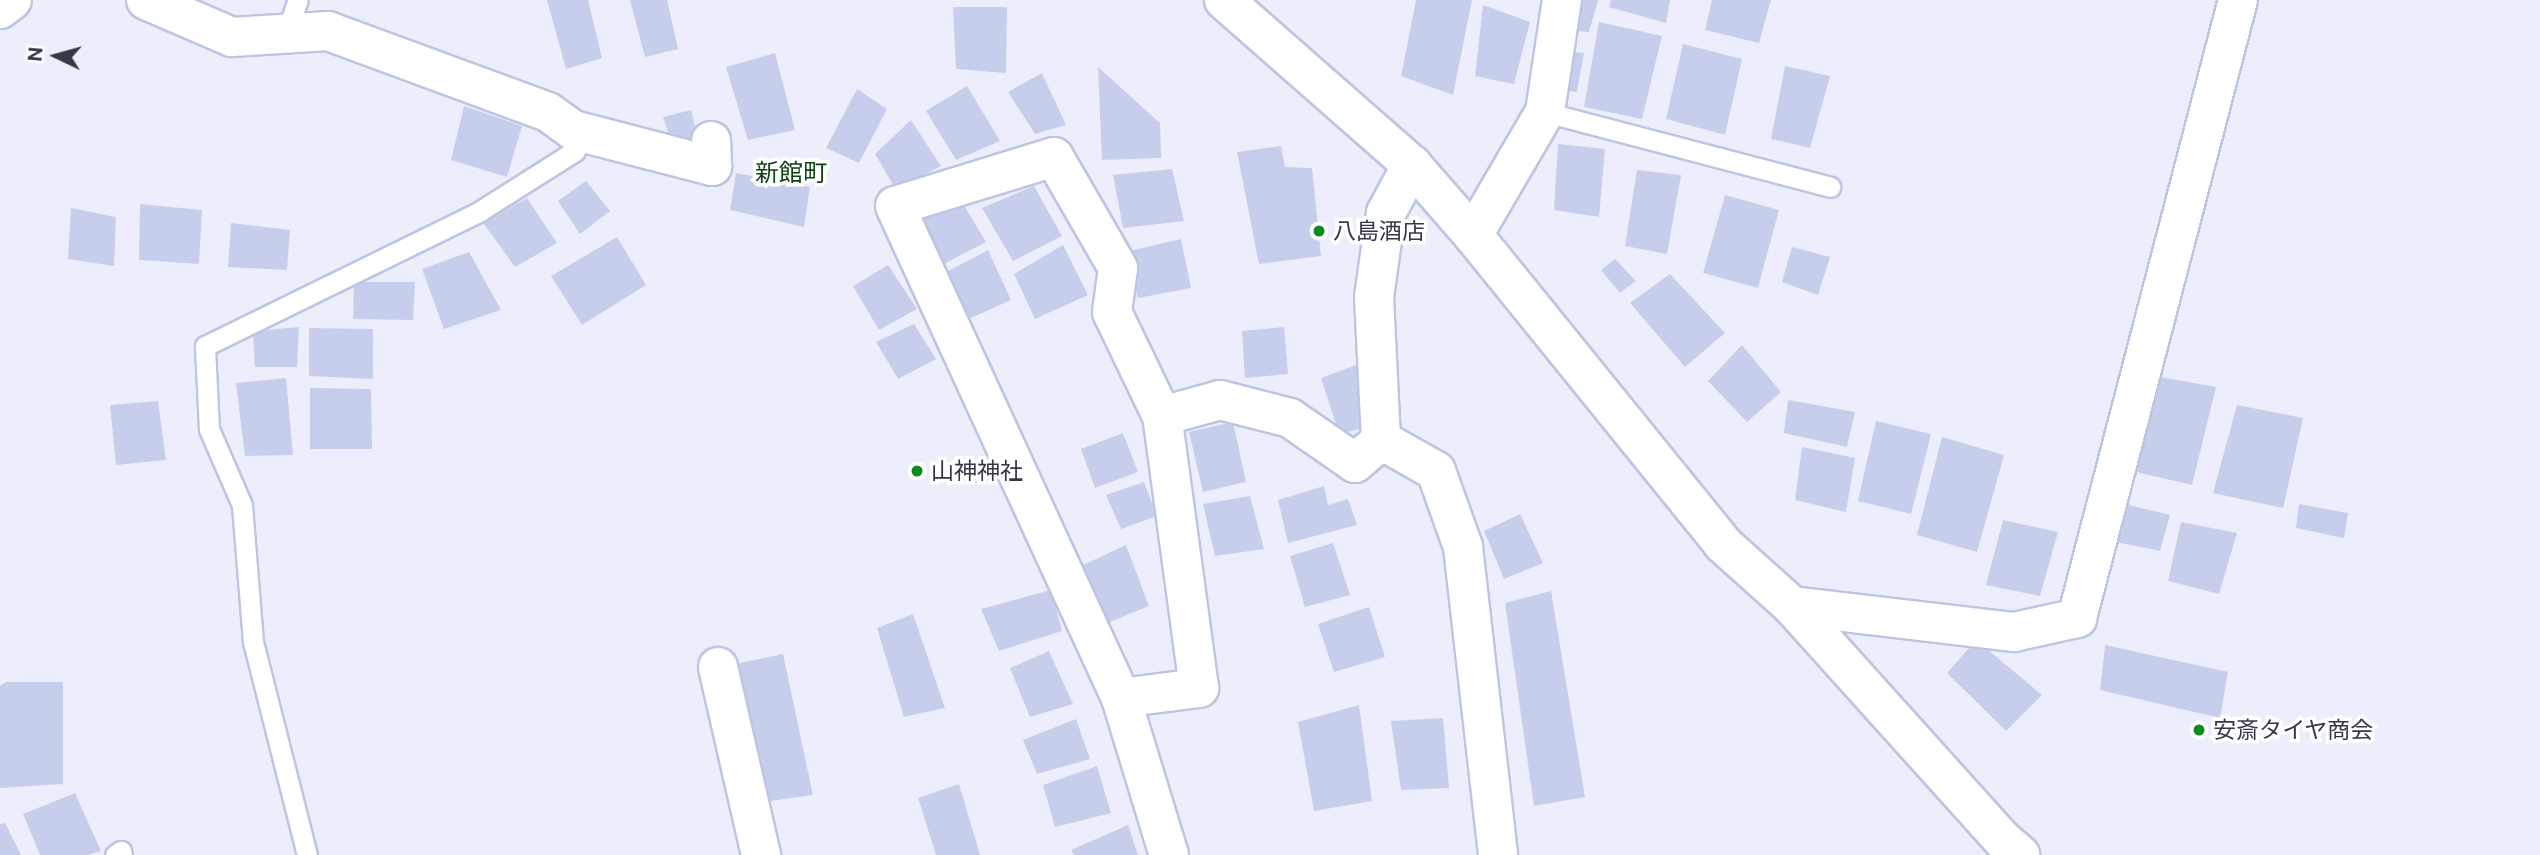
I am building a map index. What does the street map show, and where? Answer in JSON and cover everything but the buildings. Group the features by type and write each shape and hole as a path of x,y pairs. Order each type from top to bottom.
{"street":[{"path":"0,9 12,0"},
{"path":"146,0 232,37 292,17 548,112 573,130 712,166 711,141"},
{"path":"1224,0 1412,165 1473,234 1723,544 1792,606 2020,855"},
{"path":"1473,234 1545,112 1562,0"},
{"path":"1792,606 2014,632 2077,618 2238,0"},
{"path":"1121,698 1199,688 1162,416 1112,312 1118,268 1054,157 895,206 1121,698 1169,855"},
{"path":"1381,440 1374,297 1385,213 1412,165"},
{"path":"1162,416 1220,400 1290,418 1355,463 1381,440"},
{"path":"1381,440 1436,471 1463,547 1498,855"},
{"path":"718,667 761,855"}],"lane":[{"path":"1545,112 1830,187"},
{"path":"307,855 253,642 242,505 208,429 205,346 480,211 575,151 573,130"},
{"path":"115,855 121,851 122,855"}],"place":[{"name":"八島酒店","path":"1319,231"},
{"name":"山神神社","path":"917,471"},
{"name":"安斎タイヤ商会","path":"2199,730"}],"district":[{"name":"新館町","path":"791,173"}]}
